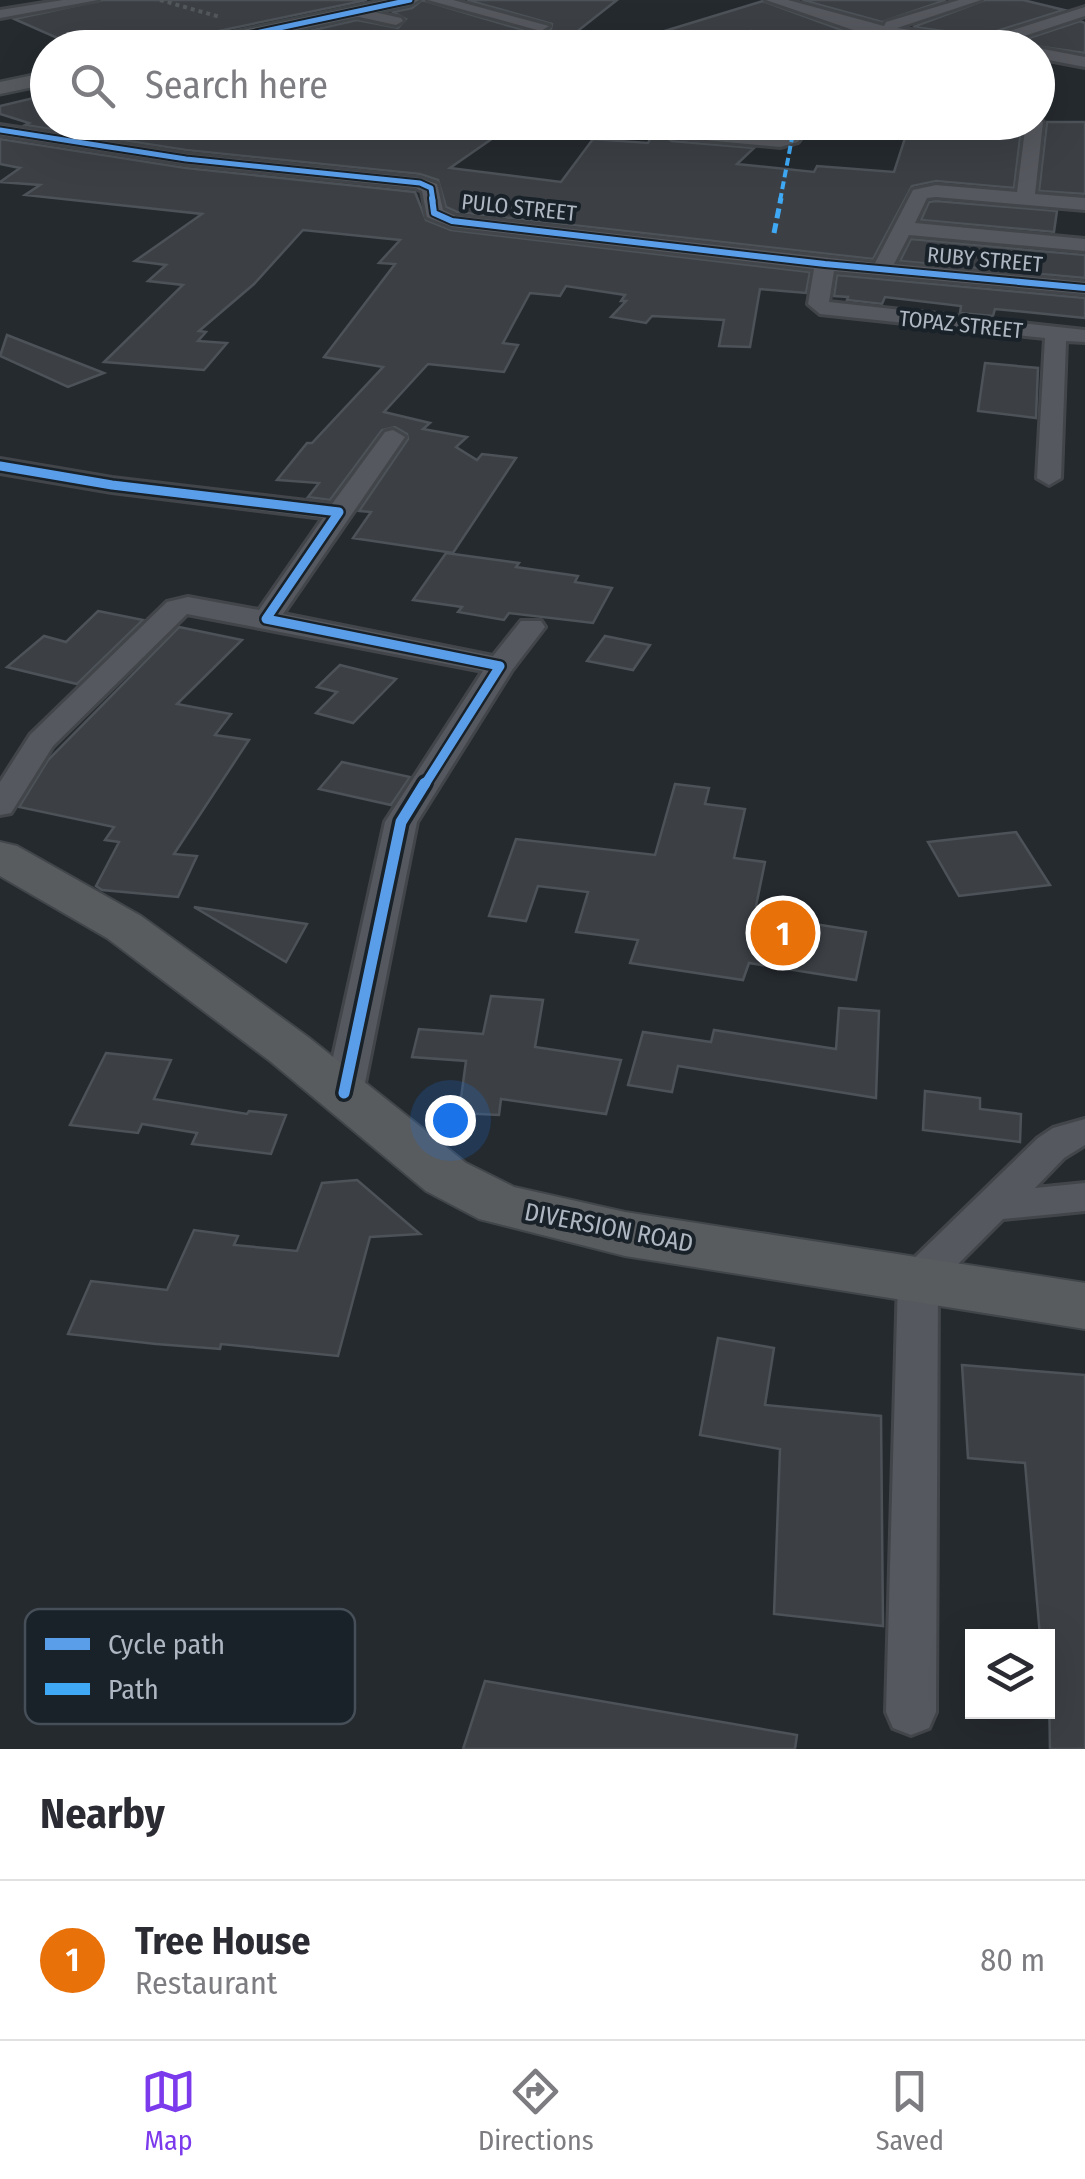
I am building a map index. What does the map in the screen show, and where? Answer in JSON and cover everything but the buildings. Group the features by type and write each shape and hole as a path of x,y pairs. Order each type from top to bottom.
{"highway":[{"name":"DIVERSION ROAD","path":"0,856 124,926 344,1093 446,1176 499,1204 626,1234 1085,1306"}],"main road":[{"path":"270,30 401,6"},
{"path":"0,88 30,82"}],"street":[{"path":"0,14 91,0"},
{"path":"435,0 541,26"},
{"path":"773,0 849,25 886,30"},
{"path":"794,6 814,0"},
{"path":"878,29 974,0"},
{"path":"1030,30 1081,15"},
{"path":"1055,59 1085,62"},
{"name":"PULO STREET","path":"0,130 30,135"},
{"name":"PULO STREET","path":"59,140 427,184 434,213 452,220 882,269"},
{"path":"71,142 75,140"},
{"path":"695,153 714,140"},
{"path":"1024,198 1032,140"},
{"path":"882,269 918,196 936,192 1085,204"},
{"path":"902,228 1085,245"},
{"name":"TOPAZ STREET","path":"825,264 818,304 838,312 1085,336"},
{"name":"RUBY STREET","path":"882,269 1085,288"},
{"path":"1049,478 1056,333"},
{"path":"266,619 392,437"},
{"path":"0,466 112,485 339,512"},
{"path":"0,806 41,741 177,608 188,605 266,619 500,666"},
{"path":"344,1093 401,822 500,666 531,627"},
{"path":"911,1712 918,1278 1051,1148 1066,1137 1085,1132"},
{"path":"992,1206 1085,1198"}],"path":[{"path":"160,0 209,14"}],"marked path":[{"path":"774,233 792,140"}],"cycle path":[{"path":"270,30 410,0"},
{"path":"0,130 30,135"},
{"path":"64,140 186,159 420,183 431,188 434,213 452,221 825,264 1085,288"},
{"path":"0,466 112,485 339,512 266,619 500,666 401,822 344,1093"}],"place":[{"name":"Tree House","path":"783,933"}]}
